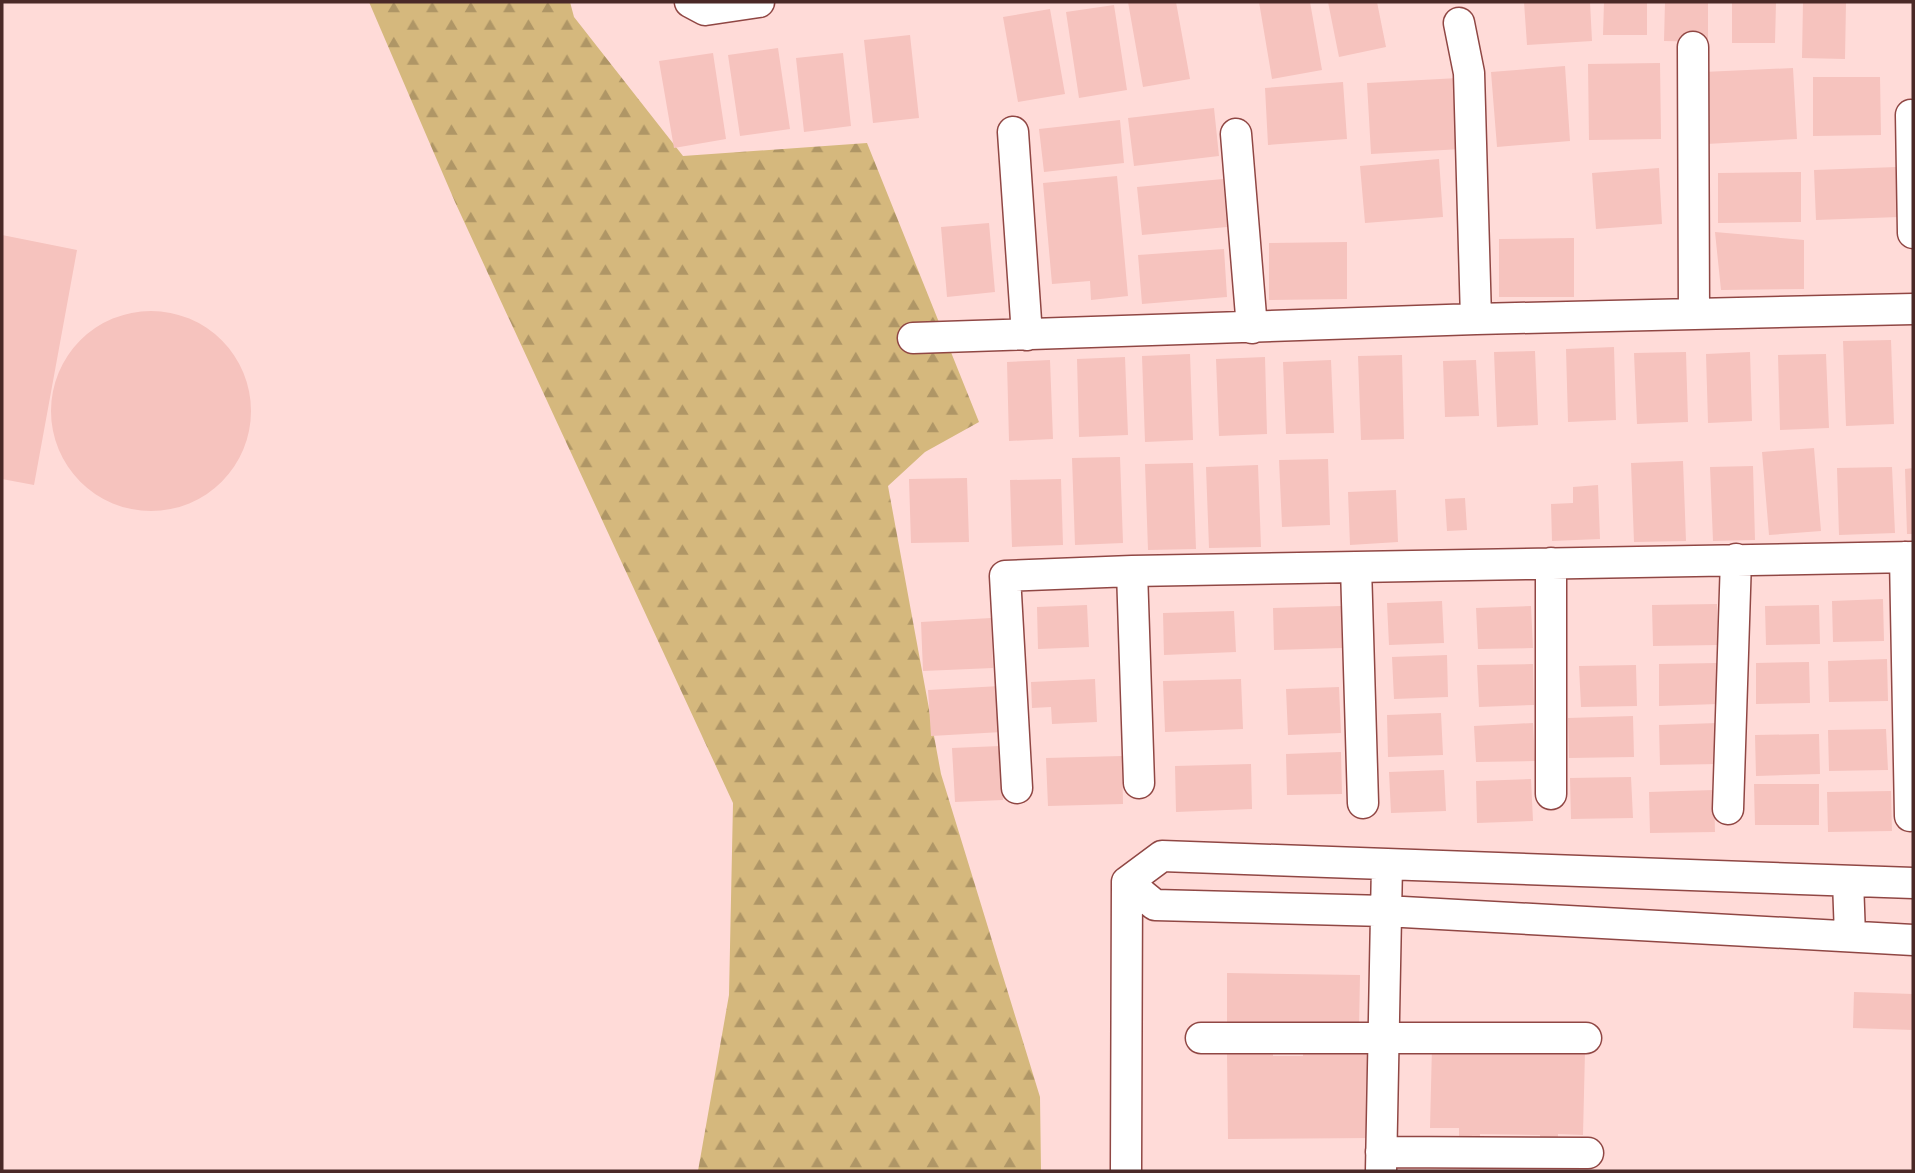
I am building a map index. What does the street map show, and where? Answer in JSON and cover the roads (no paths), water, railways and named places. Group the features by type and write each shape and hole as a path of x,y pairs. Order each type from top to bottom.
{"street":[{"path":"690,2 705,10 759,2"},
{"path":"1459,23 1469,73 1476,318"},
{"path":"1693,47 1694,314"},
{"path":"1911,115 1913,233"},
{"path":"1013,132 1027,335"},
{"path":"1236,134 1252,328"},
{"path":"913,338 1476,318 1913,309"},
{"path":"1017,788 1005,576 1132,571 1909,557 1910,816"},
{"path":"1728,809 1736,559"},
{"path":"1551,563 1551,794"},
{"path":"1356,567 1363,803"},
{"path":"1132,571 1139,783"},
{"path":"1127,882 1162,856 1913,883"},
{"path":"1387,864 1381,1162 1588,1153"},
{"path":"1848,881 1850,936"},
{"path":"1127,882 1154,905 1385,911 1913,940"},
{"path":"1126,1171 1127,882"},
{"path":"1201,1038 1586,1038"}]}
